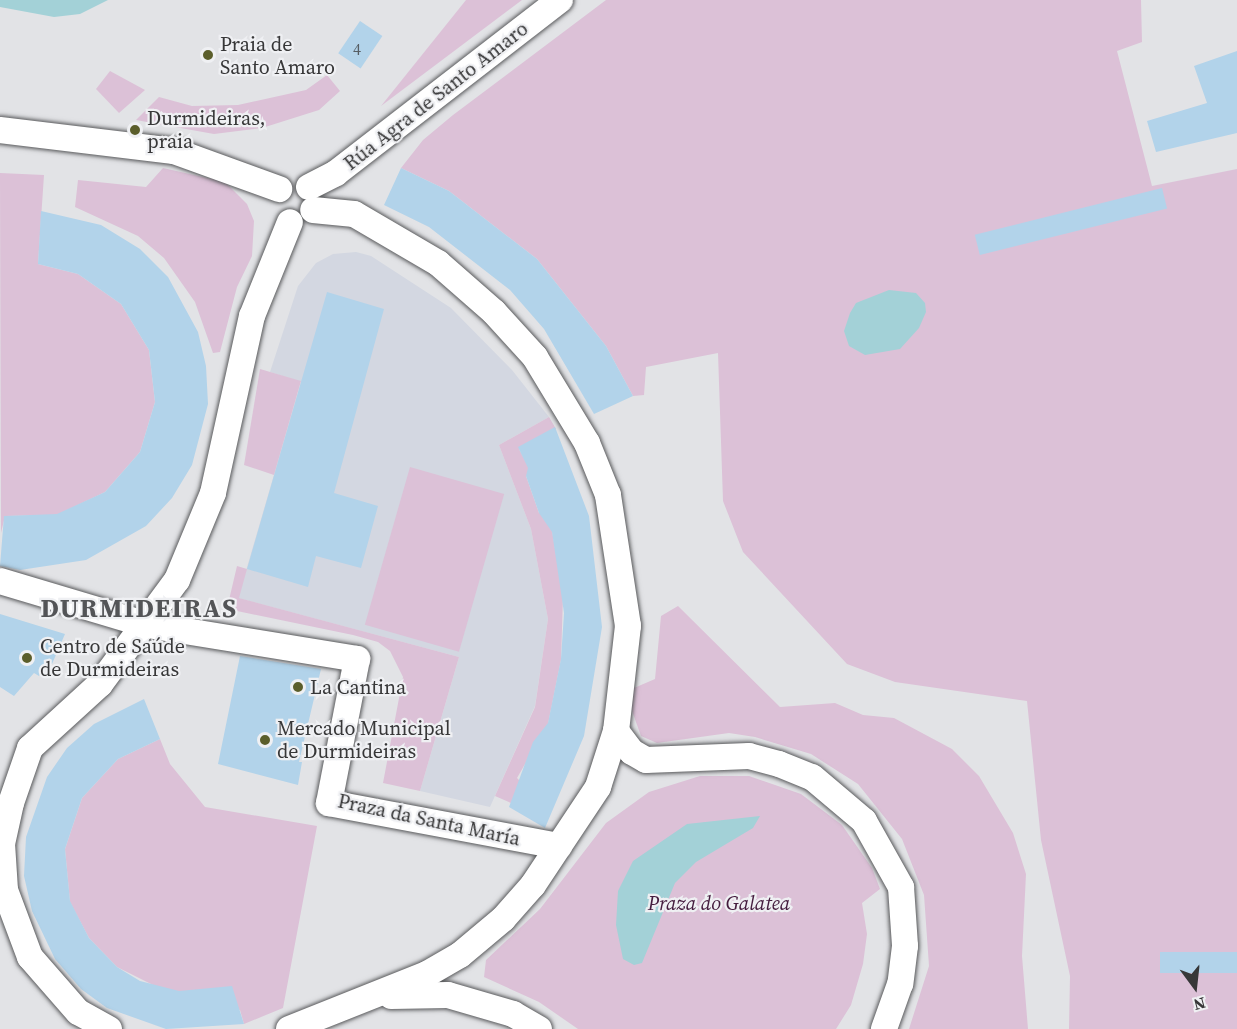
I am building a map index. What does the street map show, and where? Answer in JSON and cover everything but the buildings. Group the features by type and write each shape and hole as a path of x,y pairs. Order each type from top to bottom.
{"street":[{"name":"Rúa Agra de Santo Amaro","path":"304,206 336,173 560,0"},
{"path":"0,130 174,152 279,189 293,182 304,206 252,316 213,493 177,580 148,625 100,684 30,748 0,762"},
{"path":"279,189 276,209 304,206 354,214 438,263 494,312 535,357 587,443 608,495 628,626 616,731 598,787 559,846 503,919 460,954 354,1005 289,1029"},
{"path":"0,580 148,625"},
{"name":"Praza da Santa María","path":"148,625 357,659 329,803 559,846"},
{"path":"616,731 632,752 646,760 749,756 779,764 812,777 864,821 901,887 905,946 900,984 884,1029"},
{"path":"30,748 2,844 5,890 30,957 51,986 78,1012 109,1029"},
{"path":"354,1005 401,994 448,995 513,1014 539,1029"}],"shaded area":[{"path":"356,252 371,256 451,308 512,370 549,417 499,445 531,529 548,619 535,706 490,807 420,791 459,657 238,598 301,382 270,372 298,286 316,263 333,254"}],"green space":[{"path":"466,0 522,0 381,106"},
{"path":"606,0 1141,0 1142,42 1117,51 1152,186 1237,169 1237,1029 1069,1029 1070,976 1041,840 1027,701 895,682 847,664 743,552 723,501 718,353 646,367 644,395 633,396 606,346 537,259 449,191 401,168 423,140 453,115"},
{"path":"110,71 145,90 119,113 96,89"},
{"path":"327,75 340,91 319,110 262,128 214,134 136,120 159,97 192,106 238,105 306,90"},
{"path":"163,168 225,182 247,204 254,221 252,256 237,287 220,352 213,353 195,302 164,258 138,236 75,207 78,180 146,187"},
{"path":"0,173 44,175 38,264 78,274 121,304 149,350 155,402 140,452 105,492 57,515 5,516 1,533"},
{"path":"260,369 301,381 274,475 244,465"},
{"path":"549,417 556,429 519,449 531,472 526,476 539,513 545,513 552,530 563,597 561,660 548,724 517,778 521,782 511,803 495,796 535,707 548,619 531,529 499,445"},
{"path":"410,467 504,494 459,652 365,625"},
{"path":"237,566 247,569 239,598 459,657 420,791 383,783 403,677 390,651 378,642 353,635 237,611 229,600"},
{"path":"678,606 780,707 835,703 863,715 894,718 952,749 979,776 1013,833 1026,874 1022,956 1028,1029 909,1029 929,966 924,895 902,839 858,784 811,754 755,737 729,733 657,743 641,736 631,708 634,688 655,679 661,616"},
{"path":"160,739 170,764 205,807 317,826 283,1008 244,1024 240,1010 153,985 117,967 89,938 70,902 65,849 82,798 118,759"},
{"name":"Praza do Galatea","path":"700,776 749,776 801,794 842,825 872,868 880,889 862,903 867,934 863,964 851,1005 836,1029 578,1029 539,1002 484,977 486,960 540,909 606,823 649,792"}],"water":[{"path":"0,0 108,0 80,14 54,17 0,7"},
{"path":"889,290 916,293 925,303 926,312 919,328 900,349 865,355 849,346 844,331 850,313 856,303"},
{"path":"760,816 753,828 696,862 675,883 642,963 634,965 623,959 616,925 618,891 633,861 687,824"}],"place":[{"name":"Praia de Santo Amaro","path":"208,55"},
{"name":"Durmideiras, praia","path":"135,130"},
{"name":"Centro de Saúde de Durmideiras","path":"27,658"},
{"name":"La Cantina","path":"298,687"},
{"name":"Mercado Municipal de Durmideiras","path":"265,740"}],"district":[{"name":"DURMIDEIRAS","path":"139,609"}]}
